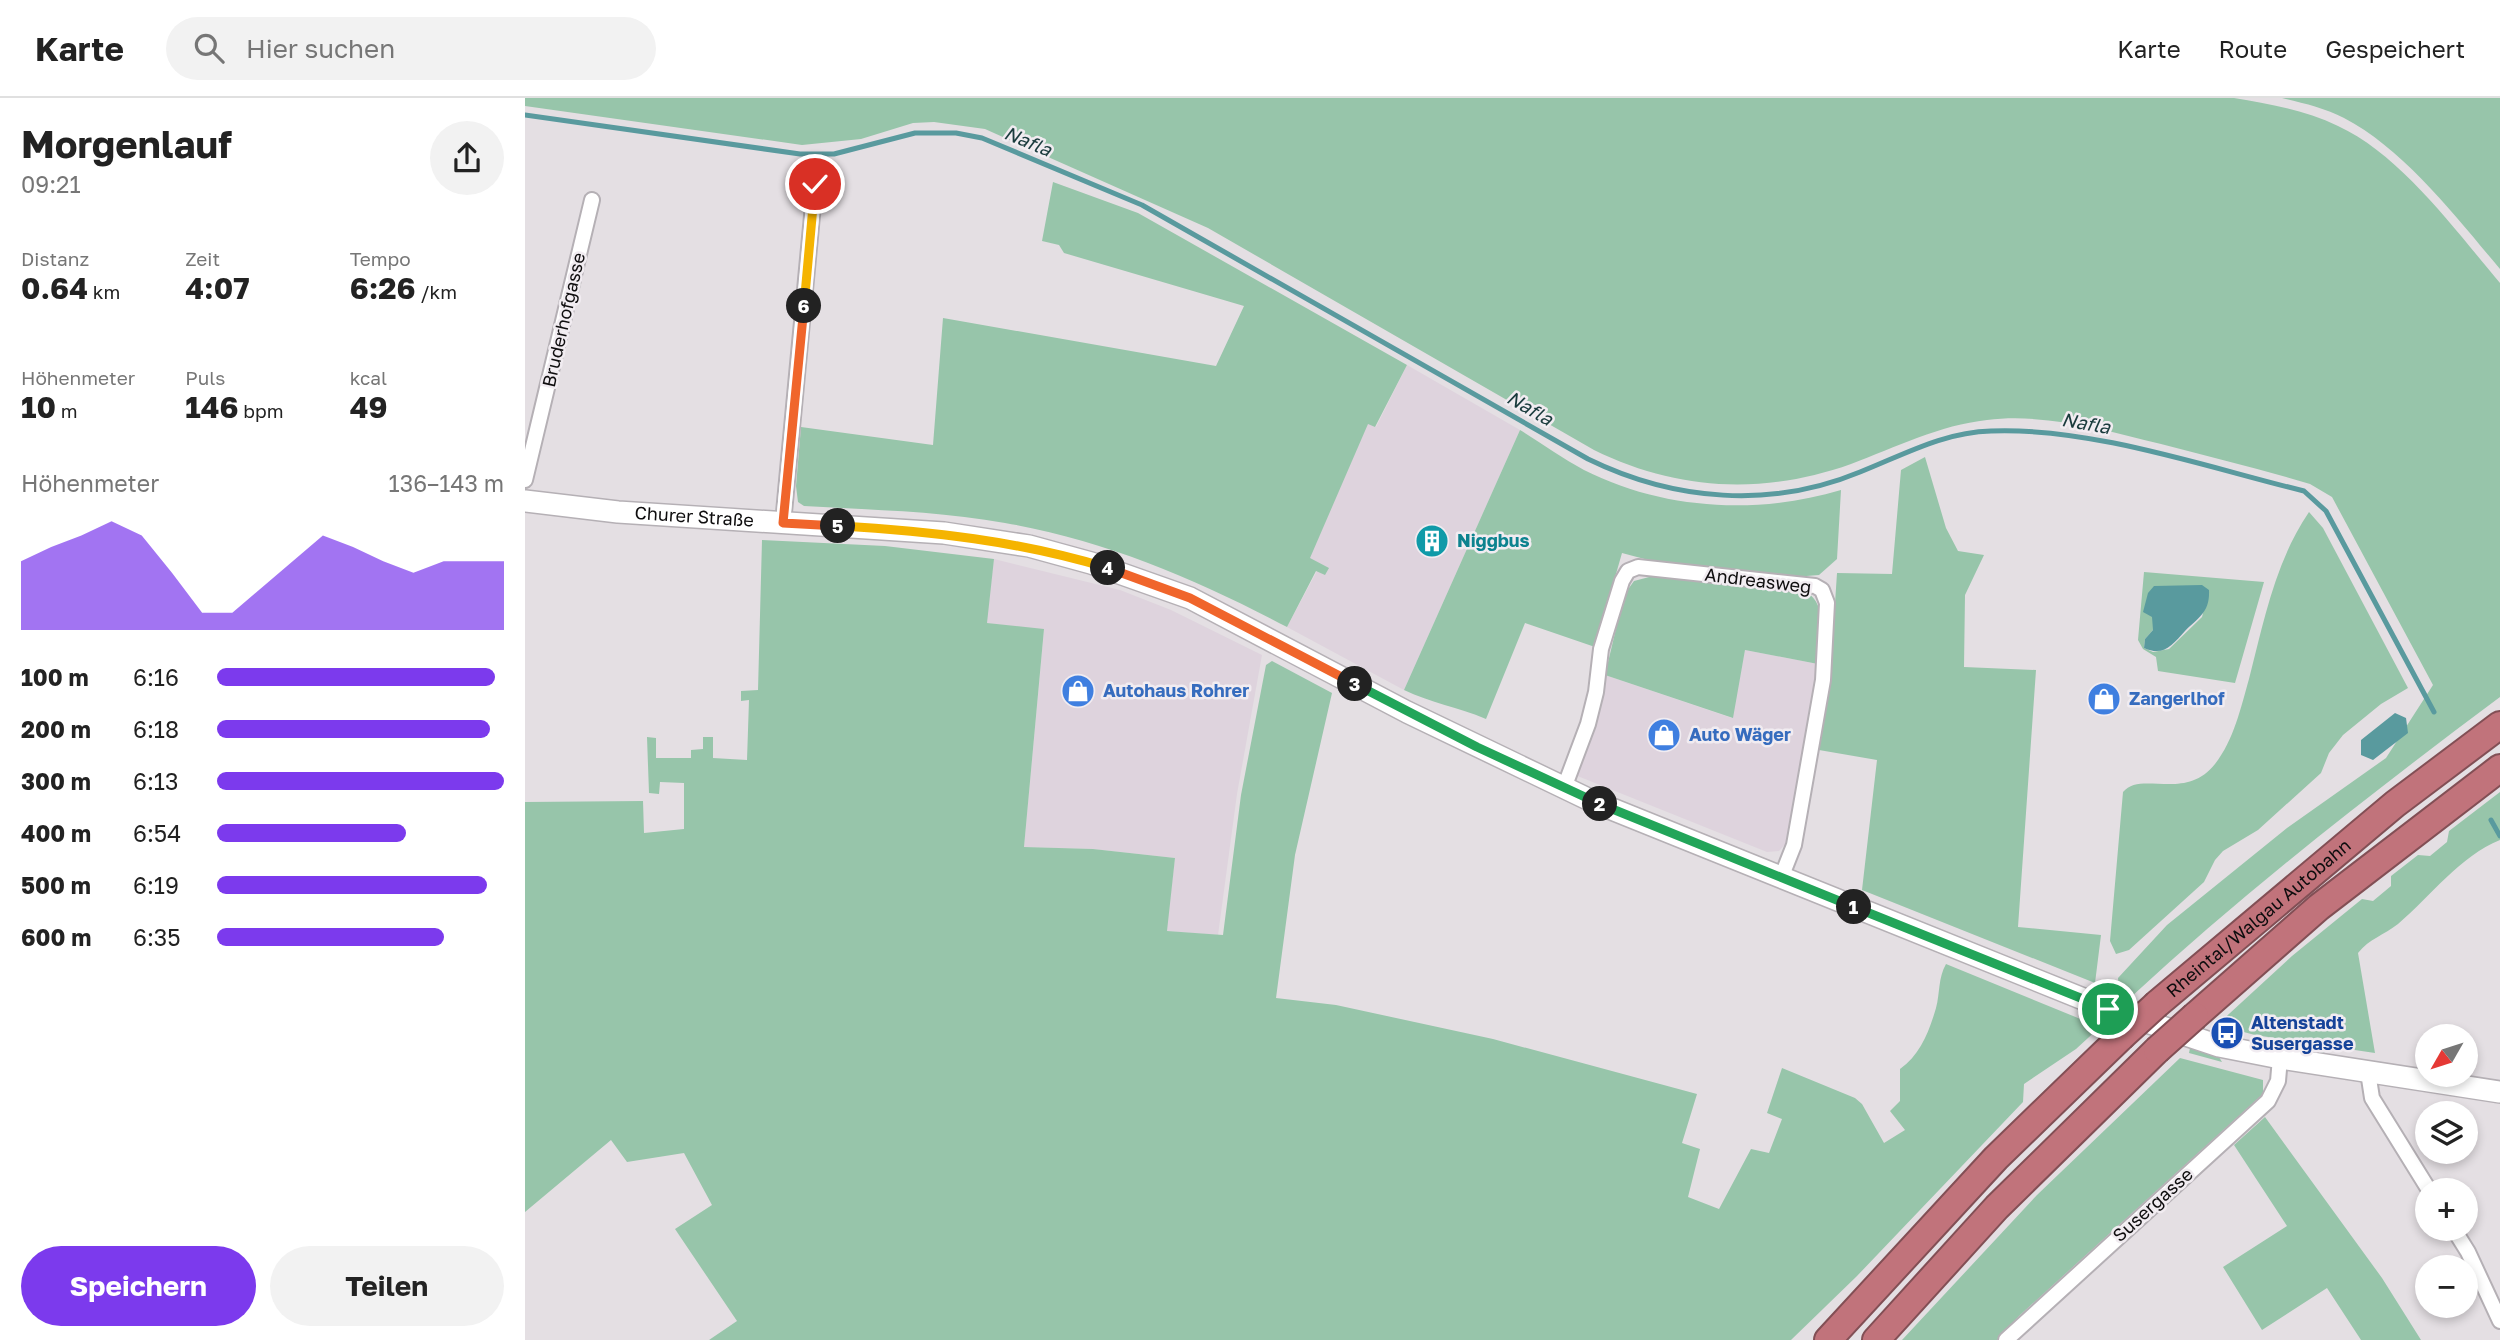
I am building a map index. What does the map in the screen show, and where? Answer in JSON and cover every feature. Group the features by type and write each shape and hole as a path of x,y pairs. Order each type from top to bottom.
{"highway":[{"name":"Rheintal/Walgau Autobahn","path":"1828,1340 1996,1158 2121,1037 2153,1014 2395,804 2500,725"},
{"name":"Rheintal/Walgau Autobahn","path":"1876,1340 1997,1207 2157,1050 2319,908 2500,768"}],"main road":[{"name":"Churer Straße","path":"525,501 618,512 970,536 1038,549 1126,574 1190,598 1407,712 1564,788 1781,878 2153,1014 2219,1045 2280,1058 2500,1092"}],"street":[{"path":"783,523 815,184"},
{"name":"Bruderhofgasse","path":"525,480 592,200"},
{"name":"Andreasweg","path":"1564,788 1588,724 1597,692 1601,649 1622,581 1628,572 1638,567 1815,586 1822,590 1827,603 1823,680 1794,845 1781,878"},
{"name":"Susergasse","path":"2006,1340 2267,1101 2278,1081 2280,1058"},
{"path":"2368,1072 2372,1098 2422,1178"},
{"path":"2461,1241 2500,1321"}],"shaded area":[{"path":"1407,365 1520,430 1404,690 1287,627 1317,571 1325,574 1328,568 1309,559 1368,423 1376,427"},
{"path":"994,559 1120,590 1171,610 1262,655 1237,794 1218,935 1166,931 1175,858 1093,849 1024,847 1044,630 986,623"},
{"path":"1745,650 1818,664 1789,840 1779,851 1767,852 1570,773 1599,673 1732,718"}],"green space":[{"path":"525,98 2234,98 2300,112 2338,126 2384,155 2446,218 2500,283 2500,697 2312,842 2220,918 2131,997 2123,995 2118,978 2167,925 2287,828 2386,758 2433,685 2332,497 2310,484 2097,428 2009,418 1952,427 1918,437 1851,464 1786,481 1721,484 1689,481 1625,464 1594,450 1208,228 985,129 934,122 913,123 861,139 802,145 525,106"},
{"path":"2282,98 2500,98 2500,269 2428,186 2388,148 2337,114"},
{"path":"1053,182 1138,213 1407,365 1375,427 1368,424 1310,558 1329,568 1325,575 1316,571 1287,627 1219,593 1150,564 1042,530 955,516 804,506 798,502 796,486 801,427 933,445 943,318 1216,366 1244,306 1064,253 1059,245 1042,241"},
{"path":"1520,430 1584,470 1646,494 1678,500 1744,505 1777,503 1841,490 1837,559 1819,575 1794,577 1667,565 1622,553 1595,647 1525,623 1486,719 1404,690"},
{"path":"1925,457 1946,528 1958,551 1984,555 1965,595 1964,667 2036,670 2018,927 2101,935 2095,983 1862,890 1877,760 1819,750 1830,680 1837,573 1892,574 1901,470"},
{"path":"2309,512 2323,528 2408,688 2381,704 2343,735 2329,753 2321,773 2258,830 2223,851 2215,860 2204,882 2129,950 2116,954 2110,941 2123,792 2131,786 2141,784 2177,784 2191,781 2203,775 2222,755 2240,712 2279,572 2297,531"},
{"path":"762,540 885,546 994,559 987,623 1044,629 1024,847 1093,849 1175,858 1167,931 1223,935 1241,795 1266,665 1272,661 1332,693 1295,855 1276,998 1336,1005 1493,1039 1697,1094 1682,1143 1700,1149 1688,1197 1719,1209 1751,1149 1769,1153 1782,1119 1767,1113 1782,1068 1855,1098 1862,1104 1884,1143 1905,1130 1890,1111 1900,1101 1900,1069 1913,1057 1927,1034 1946,964 2100,1027 2076,1049 2024,1084 2023,1102 1857,1276 1791,1340 709,1340 737,1321 675,1229 712,1205 684,1153 627,1162 611,1140 525,1212 525,802 643,801 644,833 684,829 684,783 660,782 659,794 649,793 647,737 656,738 656,758 691,758 691,750 703,749 703,737 713,737 713,758 747,760 749,700 741,701 741,691 758,690"},
{"path":"2144,572 2264,582 2235,683 2158,671 2156,657 2143,649 2138,640","holes":["2154,586 2209,590 2202,617 2169,649 2153,652 2144,648 2145,639 2153,630"]},
{"path":"1653,576 1801,590 1810,595 1820,611 1818,664 1745,650 1733,718 1605,675 1624,595 1634,581"},
{"path":"2500,792 2500,840 2485,847 2459,866 2398,924 2358,953 2375,1053 2255,1035 2217,1025 2292,956 2362,899 2373,901 2391,886 2391,876 2418,855 2430,856 2447,842 2449,831"},
{"path":"2111,998 2208,1030 2254,1042 2323,1052 2326,1056 2254,1045 2203,1032"},
{"path":"2190,1048 2219,1057 2222,1062 2189,1053"},
{"path":"2180,1058 2263,1080 2263,1094 2019,1316 1998,1340 1902,1340 2037,1195"},
{"path":"2265,1117 2382,1278 2421,1340 2361,1340 2327,1288 2262,1330 2223,1267 2287,1226 2234,1145"}],"water":[{"path":"2202,585 2209,590 2209,598 2206,609 2199,618 2167,648 2157,651 2144,648 2145,639 2153,630 2152,617 2143,612 2148,593 2154,586"},
{"path":"2395,713 2406,718 2408,733 2373,760 2361,755 2361,740"}],"waterway":[{"name":"Nafla","path":"525,115 800,154 834,154 915,133 956,133 982,138 1142,205 1588,459 1654,484 1723,495 1792,491 1826,484 1957,435 1991,431 2029,431 2068,435 2148,450 2304,491 2326,511 2434,712"},
{"name":"Nafla","path":"2491,820 2500,836"}],"place":[{"name":"Niggbus","path":"1432,541"},
{"name":"Autohaus Rohrer","path":"1078,691"},
{"name":"Zangerlhof","path":"2104,699"},
{"name":"Auto Wäger","path":"1664,735"},
{"name":"Altenstadt Susergasse","path":"2227,1033"}],"route":[{"path":"815,184 783,523 970,536 1056,553 1126,574 1190,598 1407,712 1592,801 2108,1009"}]}
